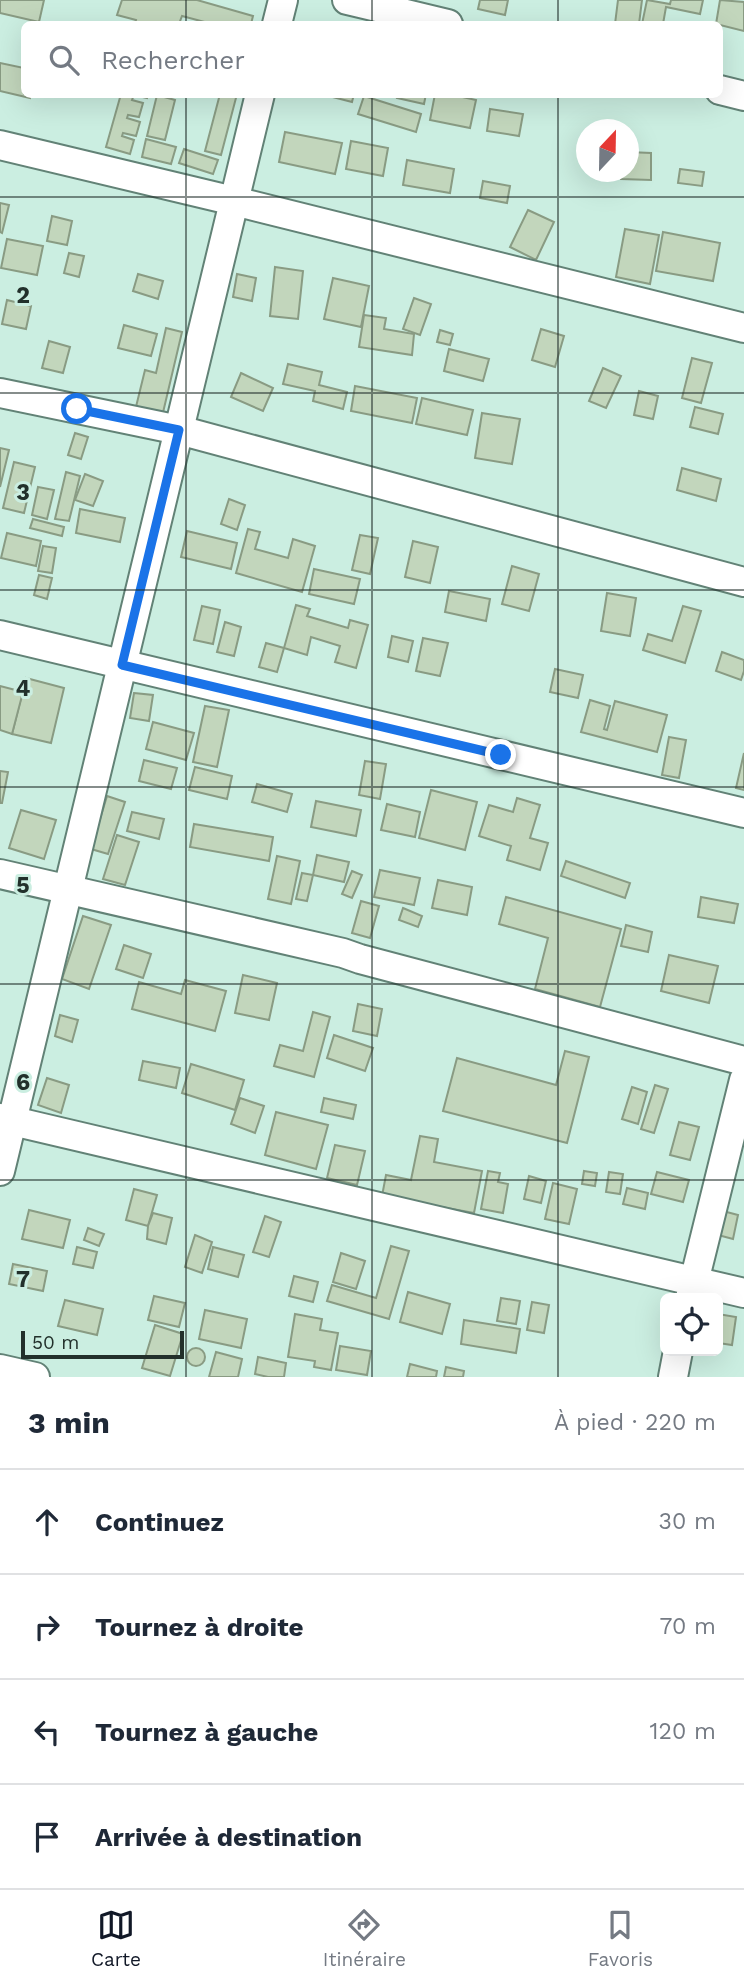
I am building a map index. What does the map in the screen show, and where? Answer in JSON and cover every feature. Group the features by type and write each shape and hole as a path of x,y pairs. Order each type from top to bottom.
{"street":[{"path":"278,21 283,0"},
{"path":"347,0 435,21"},
{"path":"723,91 744,96"},
{"path":"0,1171 6,1119 68,890 259,98"},
{"path":"0,145 744,328"},
{"path":"0,393 179,430 744,582"},
{"path":"0,635 744,813"},
{"path":"0,874 342,953 744,1060"},
{"path":"691,1290 744,1080"},
{"path":"6,1119 691,1290 744,1293"},
{"path":"673,1377 677,1356"},
{"path":"0,1369 35,1377"}],"building":[{"path":"0,0 44,0 39,21 0,13"},
{"path":"122,0 197,0 253,16 252,21 201,21 182,16 180,21 136,21 117,15"},
{"path":"480,0 508,0 505,15 478,9"},
{"path":"618,0 642,0 639,21 615,21"},
{"path":"647,0 670,4 671,0 703,0 700,14 666,7 664,21 643,21"},
{"path":"720,0 744,2 744,31 723,26 723,21 716,21"},
{"path":"0,63 21,67 21,96 0,91"},
{"path":"120,98 133,98 132,100 143,103 139,117 128,115 127,118 140,122 136,136 123,133 122,136 134,140 130,154 106,147"},
{"path":"156,98 175,100 165,140 147,136"},
{"path":"219,98 236,98 221,155 205,151"},
{"path":"336,98 353,98 352,102"},
{"path":"363,98 370,98 421,114 416,132 358,114"},
{"path":"397,98 425,98 424,104"},
{"path":"434,98 476,100 470,128 430,120"},
{"path":"490,109 523,114 519,136 487,131"},
{"path":"285,132 342,143 335,174 279,162"},
{"path":"146,139 176,147 171,164 142,157"},
{"path":"351,141 388,148 383,176 346,169"},
{"path":"184,149 218,160 213,174 179,163"},
{"path":"639,152 651,153 651,180 639,180"},
{"path":"407,160 454,169 450,193 403,185"},
{"path":"680,169 704,172 702,186 678,183"},
{"path":"483,181 510,186 507,203 480,198"},
{"path":"0,203 9,205 2,233 0,232"},
{"path":"528,210 554,222 536,260 510,247"},
{"path":"52,216 72,221 67,245 47,241"},
{"path":"625,229 659,235 650,284 616,277"},
{"path":"663,232 720,243 713,281 656,271"},
{"path":"7,239 43,246 37,275 1,268"},
{"path":"69,253 84,256 79,277 64,273"},
{"path":"275,267 303,271 298,319 270,316"},
{"path":"138,274 163,281 158,299 133,291"},
{"path":"237,274 256,278 252,301 233,297"},
{"path":"333,278 369,286 361,327 324,319"},
{"path":"414,298 431,304 420,335 403,329"},
{"path":"7,300 31,306 26,329 2,324"},
{"path":"364,315 386,318 384,329 414,334 412,355 359,347"},
{"path":"124,325 157,334 151,356 118,348"},
{"path":"166,328 182,332 161,421 134,415 145,370 156,373"},
{"path":"541,329 564,336 555,367 532,360"},
{"path":"440,330 453,334 450,345 437,342"},
{"path":"49,341 70,347 63,373 42,368"},
{"path":"449,349 489,359 483,381 444,371"},
{"path":"692,358 712,363 701,403 682,398"},
{"path":"288,364 322,372 319,385 347,392 343,409 313,401 315,391 283,384"},
{"path":"603,368 621,376 606,408 589,401"},
{"path":"241,373 273,388 263,411 231,397"},
{"path":"355,386 417,398 412,423 351,411"},
{"path":"639,391 658,396 653,419 634,415"},
{"path":"422,398 473,410 467,435 416,424"},
{"path":"695,407 723,414 718,434 690,427"},
{"path":"482,413 520,419 512,464 475,458"},
{"path":"75,433 88,437 81,459 68,455"},
{"path":"0,448 9,450 0,487"},
{"path":"14,462 35,467 24,513 3,508"},
{"path":"682,468 721,479 716,501 677,490"},
{"path":"66,472 80,476 69,521 55,519"},
{"path":"85,474 103,481 93,506 75,500"},
{"path":"38,487 54,490 47,519 32,515"},
{"path":"229,499 245,505 237,530 221,524"},
{"path":"80,509 125,518 120,542 76,533"},
{"path":"33,519 64,527 62,536 30,528"},
{"path":"248,529 260,532 255,549 288,558 293,539 315,546 302,592 236,573"},
{"path":"187,531 237,543 231,569 181,557"},
{"path":"7,533 41,541 36,566 1,558"},
{"path":"360,535 378,538 370,574 352,570"},
{"path":"413,541 438,547 430,583 405,577"},
{"path":"43,546 56,548 52,573 38,571"},
{"path":"512,566 539,574 529,611 502,604"},
{"path":"314,569 360,579 354,604 309,594"},
{"path":"39,575 52,578 47,599 34,595"},
{"path":"449,591 490,599 486,621 445,612"},
{"path":"607,593 636,598 630,636 601,631"},
{"path":"296,605 310,609 307,616 348,628 350,620 368,625 356,668 335,662 340,646 311,637 307,655 284,648"},
{"path":"202,606 220,610 213,644 194,640"},
{"path":"683,606 701,611 685,663 643,650 648,634 672,641"},
{"path":"225,622 241,627 234,656 217,652"},
{"path":"392,636 413,641 408,662 388,657"},
{"path":"423,638 448,643 440,676 416,671"},
{"path":"266,643 284,648 277,672 259,667"},
{"path":"722,652 744,660 741,680 716,671"},
{"path":"555,669 583,675 578,698 550,692"},
{"path":"26,678 64,688 51,743 12,734"},
{"path":"0,686 23,692 12,734 0,730"},
{"path":"134,693 153,695 149,721 130,718"},
{"path":"590,700 610,706 604,729 607,730 615,701 667,715 657,752 581,732"},
{"path":"205,706 229,710 217,767 193,762"},
{"path":"153,722 194,733 186,760 146,749"},
{"path":"669,737 686,740 679,778 662,775"},
{"path":"744,753 744,790 736,788"},
{"path":"144,760 177,768 171,789 139,781"},
{"path":"365,761 386,764 380,799 359,795"},
{"path":"195,767 232,776 227,799 189,790"},
{"path":"0,771 8,772 2,803 0,803"},
{"path":"257,784 292,794 287,812 252,802"},
{"path":"431,790 477,802 465,850 419,838"},
{"path":"107,796 125,802 108,854 91,849"},
{"path":"517,798 540,805 530,838 548,843 540,870 507,860 511,846 479,836 489,805 513,812"},
{"path":"316,801 361,810 356,836 311,827"},
{"path":"387,804 420,812 415,837 381,830"},
{"path":"21,810 56,820 44,859 9,848"},
{"path":"132,812 164,819 159,839 127,831"},
{"path":"194,824 273,837 269,861 190,847"},
{"path":"117,835 139,842 125,885 103,879"},
{"path":"317,855 349,862 344,882 313,875"},
{"path":"277,856 300,861 291,904 268,899"},
{"path":"566,861 630,883 625,898 561,876"},
{"path":"380,870 420,878 414,905 374,897"},
{"path":"352,871 362,875 352,898 342,894"},
{"path":"302,873 313,875 307,901 296,899"},
{"path":"438,880 472,887 467,915 432,908"},
{"path":"506,897 621,929 600,1007 535,989 548,938 499,924"},
{"path":"701,897 738,904 734,923 698,917"},
{"path":"361,901 379,906 370,938 352,933"},
{"path":"403,908 422,916 418,927 399,920"},
{"path":"83,916 111,925 89,989 62,979"},
{"path":"626,925 652,932 648,952 621,946"},
{"path":"124,945 151,954 143,978 116,969"},
{"path":"669,955 718,966 709,1003 661,991"},
{"path":"243,975 277,983 269,1020 235,1013"},
{"path":"185,980 226,991 215,1031 132,1009 139,982 181,994"},
{"path":"358,1004 382,1009 377,1036 353,1031"},
{"path":"313,1012 330,1017 314,1077 274,1066 280,1045 303,1051"},
{"path":"60,1015 78,1020 72,1042 55,1036"},
{"path":"334,1035 373,1048 365,1071 327,1058"},
{"path":"565,1051 589,1057 567,1143 443,1111 457,1058 556,1085"},
{"path":"143,1061 180,1068 176,1088 139,1080"},
{"path":"191,1064 244,1080 235,1110 182,1093"},
{"path":"47,1078 69,1085 61,1113 38,1105"},
{"path":"655,1085 668,1089 654,1133 641,1129"},
{"path":"632,1087 647,1092 638,1124 622,1119"},
{"path":"240,1098 264,1106 255,1133 231,1124"},
{"path":"324,1098 356,1105 353,1119 321,1112"},
{"path":"276,1112 328,1125 316,1169 265,1155"},
{"path":"679,1122 699,1127 690,1160 670,1155"},
{"path":"420,1136 438,1139 434,1162 482,1171 474,1213 382,1196 386,1175 411,1180"},
{"path":"335,1145 365,1151 357,1185 327,1178"},
{"path":"488,1171 500,1173 498,1182 508,1184 503,1213 481,1209"},
{"path":"584,1171 597,1173 595,1186 582,1184"},
{"path":"609,1172 623,1174 620,1194 606,1192"},
{"path":"657,1172 689,1180 683,1202 651,1194"},
{"path":"529,1176 546,1181 541,1203 524,1199"},
{"path":"553,1183 577,1189 569,1224 545,1219"},
{"path":"627,1188 648,1193 645,1209 623,1204"},
{"path":"134,1189 157,1195 148,1226 126,1220"},
{"path":"29,1210 70,1220 63,1248 22,1239"},
{"path":"723,1211 738,1215 733,1239 718,1235"},
{"path":"153,1213 172,1218 166,1244 147,1239"},
{"path":"265,1216 281,1222 269,1257 253,1252"},
{"path":"88,1228 104,1234 99,1246 84,1240"},
{"path":"195,1235 212,1242 202,1273 185,1267"},
{"path":"391,1246 409,1251 389,1319 327,1301 332,1285 376,1298"},
{"path":"77,1247 97,1252 93,1268 73,1264"},
{"path":"213,1247 244,1255 238,1277 208,1269"},
{"path":"341,1253 365,1261 356,1289 333,1282"},
{"path":"13,1264 47,1271 43,1291 9,1284"},
{"path":"294,1276 318,1282 313,1302 289,1296"},
{"path":"408,1292 450,1304 442,1334 400,1322"},
{"path":"154,1296 185,1303 179,1327 148,1320"},
{"path":"501,1298 520,1301 516,1324 497,1321"},
{"path":"65,1300 103,1309 97,1335 58,1326"},
{"path":"532,1302 549,1305 544,1333 527,1330"},
{"path":"205,1310 247,1319 241,1348 199,1339"},
{"path":"295,1314 322,1319 320,1330 338,1333 331,1370 314,1367 315,1361 288,1357"},
{"path":"723,1315 736,1317 732,1345 723,1344"},
{"path":"464,1320 520,1329 516,1353 461,1344"},
{"path":"155,1325 183,1334 170,1376 142,1368"},
{"path":"340,1346 371,1351 367,1375 336,1370"},
{"path":"192,1348 200,1348 205,1357 203,1364 192,1366 187,1361 187,1353"},
{"path":"216,1352 242,1359 238,1377 209,1377"},
{"path":"258,1357 286,1363 284,1377 255,1374"},
{"path":"410,1364 437,1371 436,1377 407,1377"},
{"path":"446,1367 464,1371 463,1377 444,1377"}],"route":[{"path":"77,409 179,430 122,665 501,755"}]}
